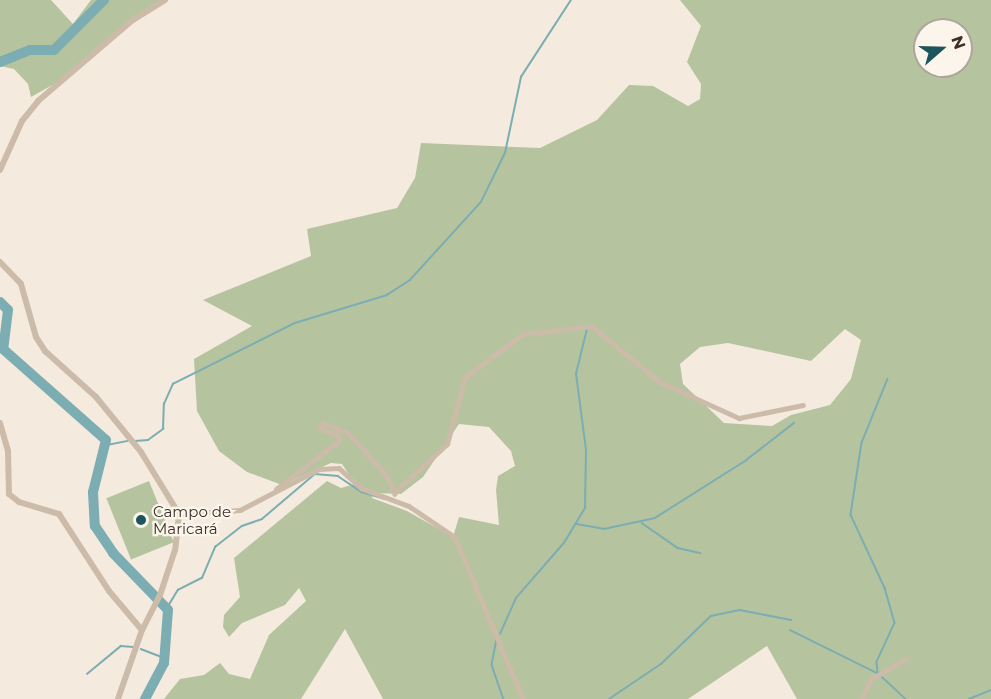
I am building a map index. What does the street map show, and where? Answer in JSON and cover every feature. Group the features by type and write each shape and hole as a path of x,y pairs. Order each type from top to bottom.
{"street":[{"path":"0,170 22,121 38,101 133,20 165,0"},
{"path":"0,262 21,284 36,337 45,351 75,374 136,445 180,514 175,550 160,595 142,630 118,699"},
{"path":"393,500 395,492 447,444 465,377 523,334 592,326 660,382 718,405 739,418 803,405"},
{"path":"0,423 8,452 11,497 59,513 109,591 142,630"},
{"path":"272,493 339,441 339,436 320,429 321,423 347,432 395,492"},
{"path":"180,514 232,512 333,465 361,489 393,500 455,537 523,699"},
{"path":"862,699 871,679 906,659"}],"green space":[{"path":"0,0 51,0 73,24 91,0 161,0 63,79 31,97 28,84 14,69 0,66"},
{"path":"680,0 991,0 991,699 797,699 767,646 688,699 383,699 345,629 301,699 164,699 180,679 204,675 220,663 229,674 250,679 269,635 306,601 299,588 285,605 242,623 229,637 223,627 224,615 240,597 234,558 327,481 341,488 355,484 342,464 331,463 282,485 247,472 219,451 197,411 194,359 252,326 203,300 311,256 307,229 397,208 415,178 421,143 540,148 597,120 629,85 653,86 688,106 700,99 701,84 687,62 701,26","holes":["845,329 861,340 851,379 830,405 791,415 772,426 724,423 683,384 680,364 700,347 728,343 811,361","459,424 489,427 511,451 515,466 498,476 496,490 499,525 459,517 453,537 407,511 372,498 374,493 401,494 423,477"]},
{"name":"Campo de Maricará","path":"149,481 174,542 131,559 106,498"}],"waterway":[{"path":"0,62 30,50 54,50 104,0"},
{"path":"135,441 148,440 163,429 164,404 173,384 295,323 387,295 410,280 481,202 505,153 521,77 571,0"},
{"path":"0,302 8,310 3,349 106,440 93,492 95,526 113,553 168,610 164,663 145,699"},
{"path":"500,634 516,598 564,543 585,508 586,450 576,374 587,329"},
{"path":"888,379 862,443 851,515 885,588 895,623 877,662 878,673 906,699"},
{"path":"577,524 604,529 655,518 745,461 794,423"},
{"path":"107,445 128,441"},
{"path":"167,608 178,590 202,578 215,547 242,526 262,519 315,474 338,476 362,492 385,499"},
{"path":"642,523 678,548 700,553"},
{"path":"609,699 661,664 711,616 740,610 791,620"},
{"path":"790,630 877,673"},
{"path":"497,639 492,665 504,699"},
{"path":"87,674 121,646 133,647"},
{"path":"141,649 165,658"},
{"path":"969,699 991,690"}],"place":[{"name":"Campo de Maricará","path":"141,520"}]}
